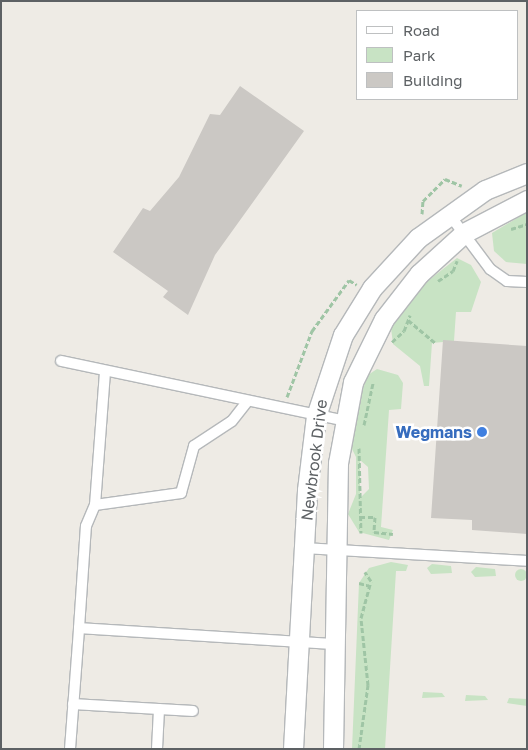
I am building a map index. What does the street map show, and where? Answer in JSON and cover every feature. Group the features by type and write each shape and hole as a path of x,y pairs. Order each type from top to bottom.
{"street":[{"name":"Newbrook Drive","path":"293,749 304,548 316,416 344,335 372,288 418,238 486,190 527,172"},
{"name":"Newbrook Drive","path":"333,749 336,550 342,420 353,382 384,319 419,274 464,233 527,200"}],"lane":[{"path":"450,214 498,276 527,282"},
{"path":"61,361 248,402 342,420"},
{"path":"70,749 86,526 95,505 106,371"},
{"path":"95,505 181,493 194,446 232,421 248,402"},
{"path":"304,548 527,561"},
{"path":"79,628 336,644"},
{"path":"74,704 193,711"},
{"path":"157,749 159,709"}],"path":[{"path":"392,342 408,321 412,309"},
{"path":"404,318 435,342"},
{"path":"362,429 375,377"},
{"path":"359,441 361,533"},
{"path":"360,517 375,517 374,532 393,534"},
{"path":"359,749 368,685 361,618 370,586 365,572"},
{"path":"359,583 370,586"}],"green space":[{"path":"527,212 527,264 506,262 494,251 492,233"},
{"path":"457,258 471,265 481,282 471,312 456,312 454,341 432,343 429,386 424,386 420,366 393,344 391,328 424,284"},
{"path":"377,369 398,375 403,383 401,409 389,410 381,527 393,530 389,540 359,532 348,514 356,494 356,457 350,445 357,405 368,375","holes":["360,460 368,467 369,489 360,498"]},
{"path":"391,562 408,565 406,571 396,571 385,749 352,749 359,583 369,568"},
{"path":"432,564 451,566 452,573 431,574 427,568"},
{"path":"476,567 495,569 496,576 475,577 471,572"},
{"path":"521,569 527,575 521,581 515,575"},
{"path":"423,692 442,693 445,697 422,698"},
{"path":"466,695 485,696 488,700 465,701"},
{"path":"509,698 527,699 527,706 507,703"}],"building":[{"path":"240,86 304,131 215,255 188,315 163,297 168,291 113,252 143,208 150,211 179,177 210,114 220,115"},
{"name":"Wegmans","path":"443,340 527,346 527,534 472,530 472,520 431,518"}],"place":[{"name":"Wegmans","path":"482,432"}]}
